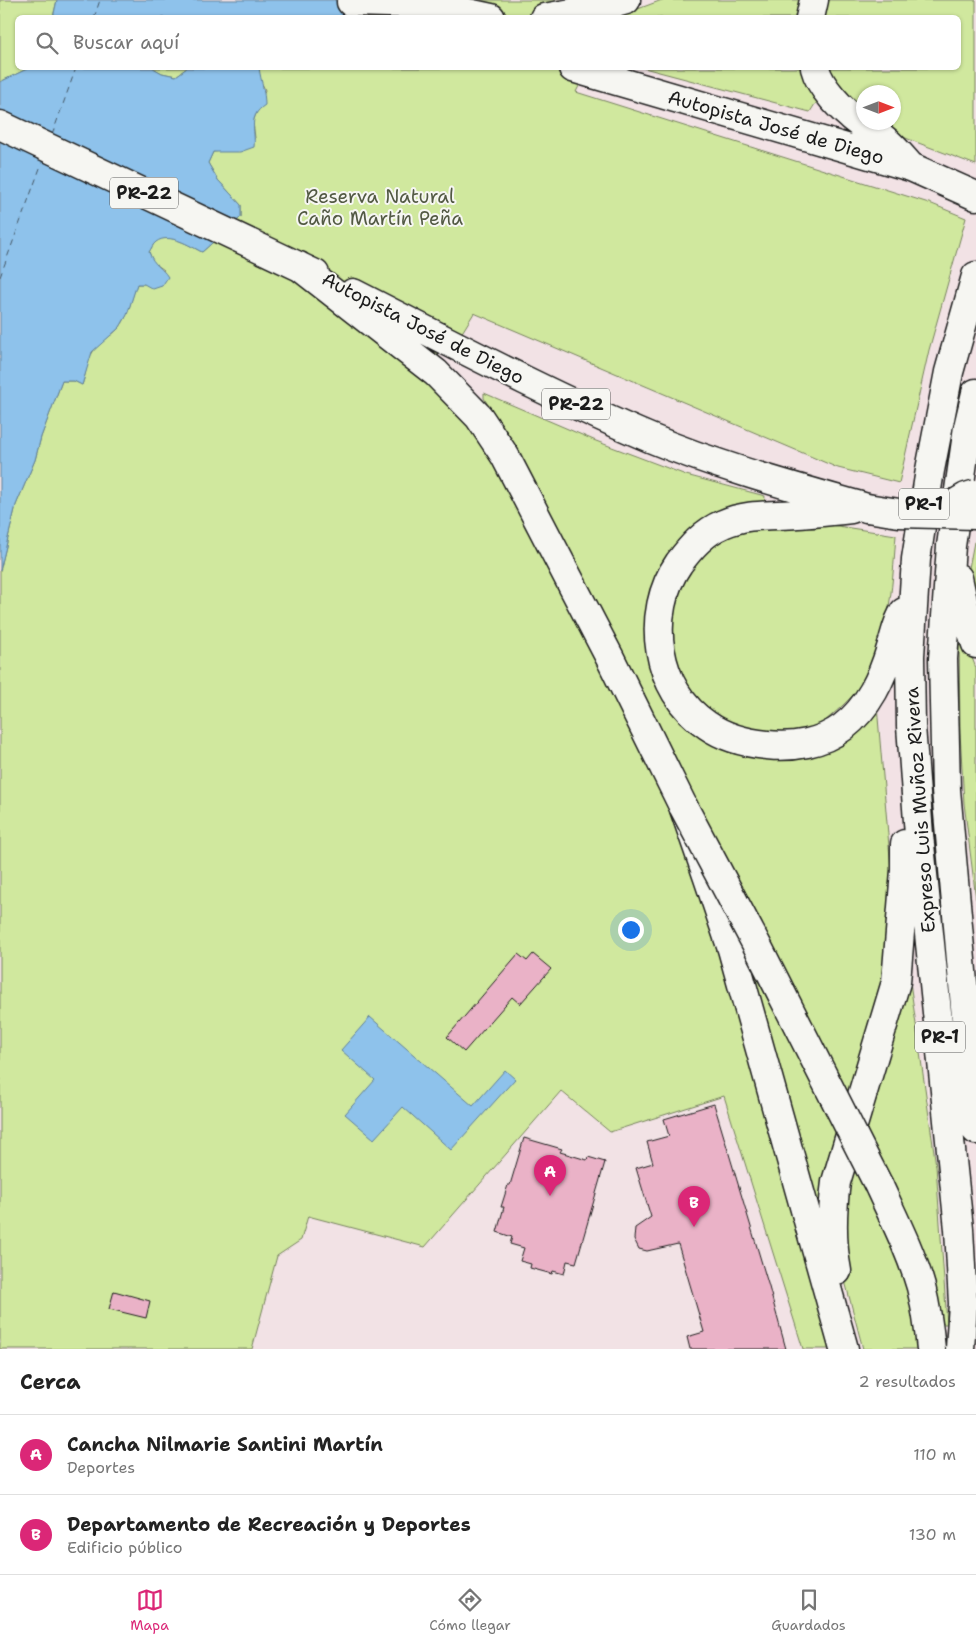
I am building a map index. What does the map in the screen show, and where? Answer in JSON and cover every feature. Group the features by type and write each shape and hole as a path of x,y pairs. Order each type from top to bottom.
{"highway":[{"path":"560,15 599,8 626,0"},
{"path":"348,1 394,15"},
{"path":"348,1 426,4 477,15"},
{"name":"Autopista José de Diego","path":"581,70 911,167 976,196"},
{"path":"816,70 825,87 849,114 859,123 886,140 911,167"},
{"name":"Autopista José de Diego","path":"0,125 294,263 552,393 651,438 753,475 867,508 899,512 976,515"},
{"path":"294,263 436,373 479,417 492,434 605,649 683,806 760,951 879,1186 911,1258 921,1288 929,1327 931,1349"},
{"name":"Expreso Luis Muñoz Rivera","path":"960,1349 962,1304 959,1229 919,835 911,726 910,656 916,559 930,470 949,372 976,276"},
{"name":"Expreso Luis Muñoz Rivera","path":"976,393 968,428 951,546 944,659 946,790 976,1130"},
{"path":"937,514 966,497 976,494"},
{"path":"867,508 797,514 756,515 736,519 712,530 687,552 669,580 663,599 659,623 660,646 671,686 697,717 707,726 719,732 758,744 773,746 814,742 842,727 868,702 884,669 902,614 912,604"},
{"path":"951,546 966,615 976,644"},
{"path":"858,1349 837,1274 832,1246 832,1213 836,1182 896,982 905,870 903,772 911,726"},
{"path":"683,806 732,949 844,1349"}],"green space":[{"path":"0,0 57,0 53,15 15,15 15,70 25,70 0,82"},
{"path":"347,0 621,0 627,13 662,0 976,0 976,165 885,130 901,130 901,85 856,85 856,110 841,94 815,104 810,112 652,70 961,70 961,15 343,15"},
{"path":"157,70 184,70 176,76"},
{"name":"Reserva Natural Caño Martín Peña","path":"259,70 587,70 576,92 932,204 966,218 929,350 899,483 838,468 474,313 463,331 418,376 448,402 478,434 579,626 682,837 718,934 838,1349 803,1349 724,1096 610,1132 561,1091 425,1247 308,1216 301,1240 277,1256 252,1349 0,1349 0,571 16,505 35,460 41,437 62,381 74,381 82,385 91,355 97,347 119,328 128,312 137,284 144,284 164,270 153,262 149,252 156,241 167,238 173,239 202,252 241,217 241,205 218,180 208,163 213,152 223,151 255,138 253,122 265,90 260,79"},
{"path":"484,393 596,441 686,475 765,496 764,507 805,521 896,535 887,619 875,660 853,695 819,726 877,706 896,928 849,1106 526,474 484,398"},
{"path":"974,542 976,542 976,632 968,591 969,568"},
{"path":"959,640 965,640 976,668 976,899 964,803 960,732"},
{"path":"751,968 839,1131 824,1233"},
{"path":"910,982 936,1166 947,1324 934,1324 859,1124"},
{"path":"849,1159 905,1270 924,1349 863,1349 840,1262"}],"water":[{"path":"57,0 347,0 343,15 54,15"},
{"path":"25,70 157,70 176,76 184,70 259,70 265,105 259,110 254,119 254,147 240,152 213,152 208,163 218,180 241,205 241,217 202,252 173,239 161,239 155,243 149,252 153,260 168,277 162,286 153,289 144,284 137,284 127,315 120,327 92,352 82,385 74,381 62,381 41,437 35,460 16,505 0,571 0,82"},
{"path":"370,1017 473,1106 505,1070 515,1079 451,1150 403,1107 374,1139 345,1114 375,1080 341,1050"}],"building":[{"path":"518,954 527,961 533,954 551,969 520,1004 512,997 464,1052 447,1037"},
{"path":"714,1104 786,1349 690,1349 687,1337 704,1332 678,1244 647,1251 639,1249 634,1239 635,1228 651,1217 636,1168 653,1163 647,1142 669,1136 664,1119"},
{"path":"524,1138 562,1149 560,1152 587,1160 588,1157 605,1162 576,1263 567,1261 564,1274 553,1271 552,1274 530,1268 531,1264 520,1261 524,1248 510,1244 512,1237 497,1232 504,1207 501,1207 508,1185 510,1185"},
{"path":"114,1291 150,1301 146,1318 109,1309"}],"ferry route":[{"path":"95,15 100,0"},
{"path":"52,135 75,70"},
{"path":"0,277 43,160"}],"place":[{"name":"Cancha Nilmarie Santini Martín","path":"550,1196"},
{"name":"Departamento de Recreación y Deportes","path":"694,1227"}]}
